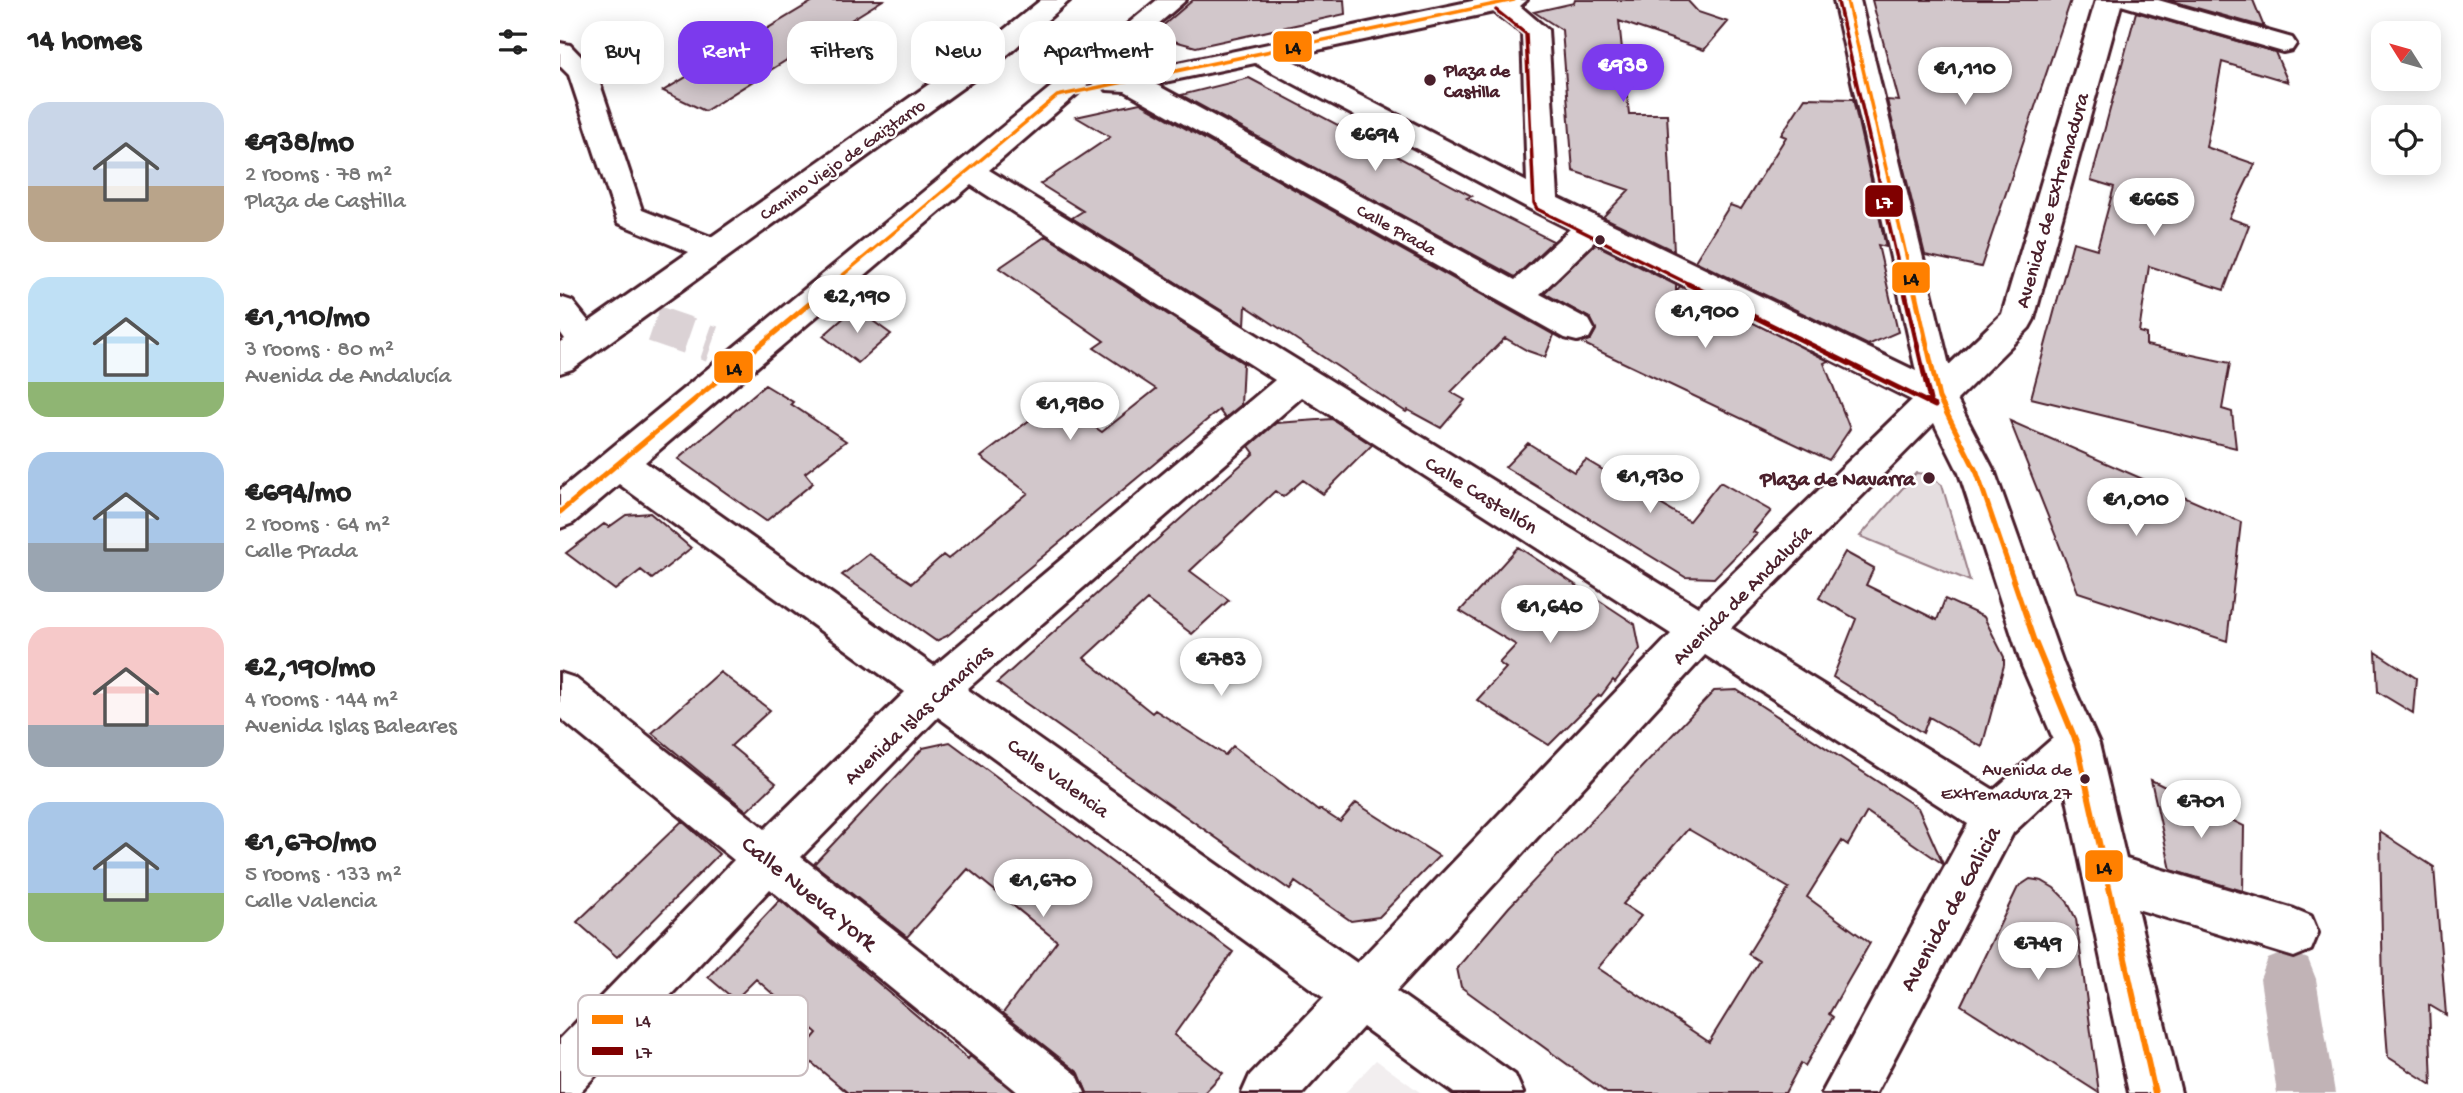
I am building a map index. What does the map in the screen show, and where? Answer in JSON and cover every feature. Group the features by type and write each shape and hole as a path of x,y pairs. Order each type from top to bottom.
{"street":[{"name":"Camino Viejo de Gaiztarro","path":"573,351 639,318 713,250 995,51 1057,0"},
{"path":"560,512 1173,0"},
{"path":"1847,0 1940,398 1977,474 2043,666 2077,744 2155,1093"},
{"name":"Avenida de Extremadura","path":"1940,398 2017,319 2109,0"},
{"path":"2130,0 2283,44"},
{"path":"1176,71 1504,1 1535,30 1543,203"},
{"path":"560,51 582,72 629,216 713,250"},
{"path":"1259,54 1543,203 1940,398"},
{"path":"1057,96 1114,84"},
{"name":"Calle Prada","path":"1133,84 1577,329"},
{"name":"Calle Castellón","path":"968,170 1997,817"},
{"path":"1518,296 1591,227"},
{"path":"560,309 573,351"},
{"path":"712,344 747,356"},
{"name":"Avenida Islas Canarias","path":"637,995 768,858 937,689 1300,379"},
{"name":"Avenida de Andalucía","path":"1268,1093 1702,631 1940,398"},
{"name":"Calle Valencia","path":"618,463 937,689 1497,1093"},
{"name":"Calle Nueva York","path":"560,692 1059,1093"},
{"name":"Avenida de Galicia","path":"1848,1093 1997,817 2077,744"},
{"path":"2107,877 2294,933"},
{"name":"Avenida Islas Canarias","path":"560,1076 578,1057"}],"shaded area":[{"path":"1916,473 1926,474 1942,485 1970,581 1860,536"},
{"path":"1376,1060 1421,1093 1345,1093"}],"building":[{"path":"815,0 883,0 849,21 787,21 787,60 773,69 773,25"},
{"path":"1193,0 1344,0 1345,14 1196,47 1176,42 1176,21 1168,21"},
{"path":"1575,0 1687,0 1698,12 1728,22 1704,50 1619,21 1629,114 1667,114 1674,251 1603,217 1629,190 1573,171 1562,30 1534,12 1574,3"},
{"path":"1872,0 2071,0 1981,267 1925,255 1887,100 1899,101"},
{"path":"2168,0 2253,0 2264,27"},
{"path":"2136,12 2275,52 2288,82 2222,62 2206,147 2255,164 2229,218 2249,225 2224,290 2149,266 2139,332 2146,334 2146,345 2230,363 2222,409 2232,412 2236,448 2031,398 2073,242 2097,249 2114,187 2091,180"},
{"path":"1249,78 1472,196 1467,198 1553,241 1515,277 1181,95"},
{"path":"678,82 748,84 705,111 663,91"},
{"path":"1805,98 1853,99 1886,247 1878,245 1898,332 1868,345 1695,261 1730,205 1741,209 1786,137 1781,135"},
{"path":"1140,103 1554,335 1545,357 1505,338 1451,392 1465,400 1441,428 1408,410 1406,412 1246,306 1245,325 1072,218 1083,211 1040,184 1110,137 1076,117"},
{"path":"1046,236 1243,363 1241,405 1225,418 1219,410 947,636 936,641 842,575 869,554 912,583 943,555 948,559 1028,493 981,457 1056,400 1102,432 1156,389 1094,348 1104,341 999,268"},
{"path":"1595,244 1676,285 1676,292 1680,286 1829,361 1824,363 1850,429 1829,460 1582,343 1591,339 1596,330 1591,319 1544,293"},
{"path":"855,308 891,334 858,363 823,336"},
{"path":"765,385 846,441 805,473 813,483 766,521 678,459"},
{"path":"1332,419 1372,445 1323,494 1303,480 1283,497 1275,491 1190,571 1229,600 1192,634 1147,600 1084,658 1152,713 1155,710 1225,755 1233,746 1318,811 1320,809 1340,822 1356,803 1439,856 1379,917 1351,921 1295,882 1290,890 997,683 1254,453 1249,446 1276,423"},
{"path":"2010,421 2241,522 2227,641 2078,592"},
{"path":"1528,443 1574,472 1586,460 1689,521 1720,482 1771,511 1753,532 1757,534 1714,578 1685,577 1505,467"},
{"path":"650,513 691,548 652,579 641,570 615,590 566,553 604,524 609,527 626,515"},
{"path":"1518,547 1635,624 1640,649 1615,682 1613,680 1601,696 1549,745 1477,700 1506,668 1499,663 1516,645 1460,611"},
{"path":"1845,552 1874,568 1866,585 1937,620 1945,599 1984,617 2004,657 2004,665 1982,747 1929,717 1923,733 1833,677 1856,619 1819,598"},
{"path":"2376,652 2416,678 2413,713 2378,692"},
{"path":"720,672 770,710 731,746 776,783 747,811 652,733"},
{"path":"1737,690 1918,808 1943,864 1867,812 1848,845 1842,841 1807,897 1870,943 1829,1014 1833,1017 1805,1066 1801,1063 1785,1093 1607,1093 1461,987 1457,968 1509,907 1714,691","holes":["1688,829 1789,888 1748,954 1759,961 1709,1042 1598,968 1641,916 1623,904"]},
{"path":"950,742 1233,952 1174,1035 1223,1073 1204,1093 1087,1093 1079,1073 1003,1013 1057,941 968,869 907,937 814,864 923,748"},
{"path":"2151,780 2244,826 2243,891 2171,870"},
{"path":"682,821 719,854 617,957 577,922"},
{"path":"2380,832 2434,867 2446,1015 2429,1005 2432,1085 2388,1057 2383,991"},
{"path":"2030,879 2042,881 2054,888 2067,901 2076,919 2099,1093 1961,1005 2018,887"},
{"path":"780,900 968,1059 970,1056 1015,1093 848,1093 808,1060 808,1044 817,1033 808,1025 808,995 774,995 756,979 740,995 729,995 708,977"}],"waterway":[{"path":"2288,979 2306,1093"}],"tunnel":[{"path":"654,324 712,344"}],"transit line":[{"name":"L4","path":"560,512 1057,96 1514,0"},
{"name":"L4","path":"1847,0 1939,398 1977,473 2043,666 2077,744 2155,1093"},
{"name":"L7","path":"1838,2 1930,400"},
{"name":"L7","path":"1496,10 1526,34 1534,203 1537,209 1935,406"}],"place":[{"name":"Plaza de Castilla","path":"1430,80"},
{"name":"Plaza de Navarra","path":"1929,478"},
{"name":"Avenida de Extremadura 27","path":"2085,779"}]}
